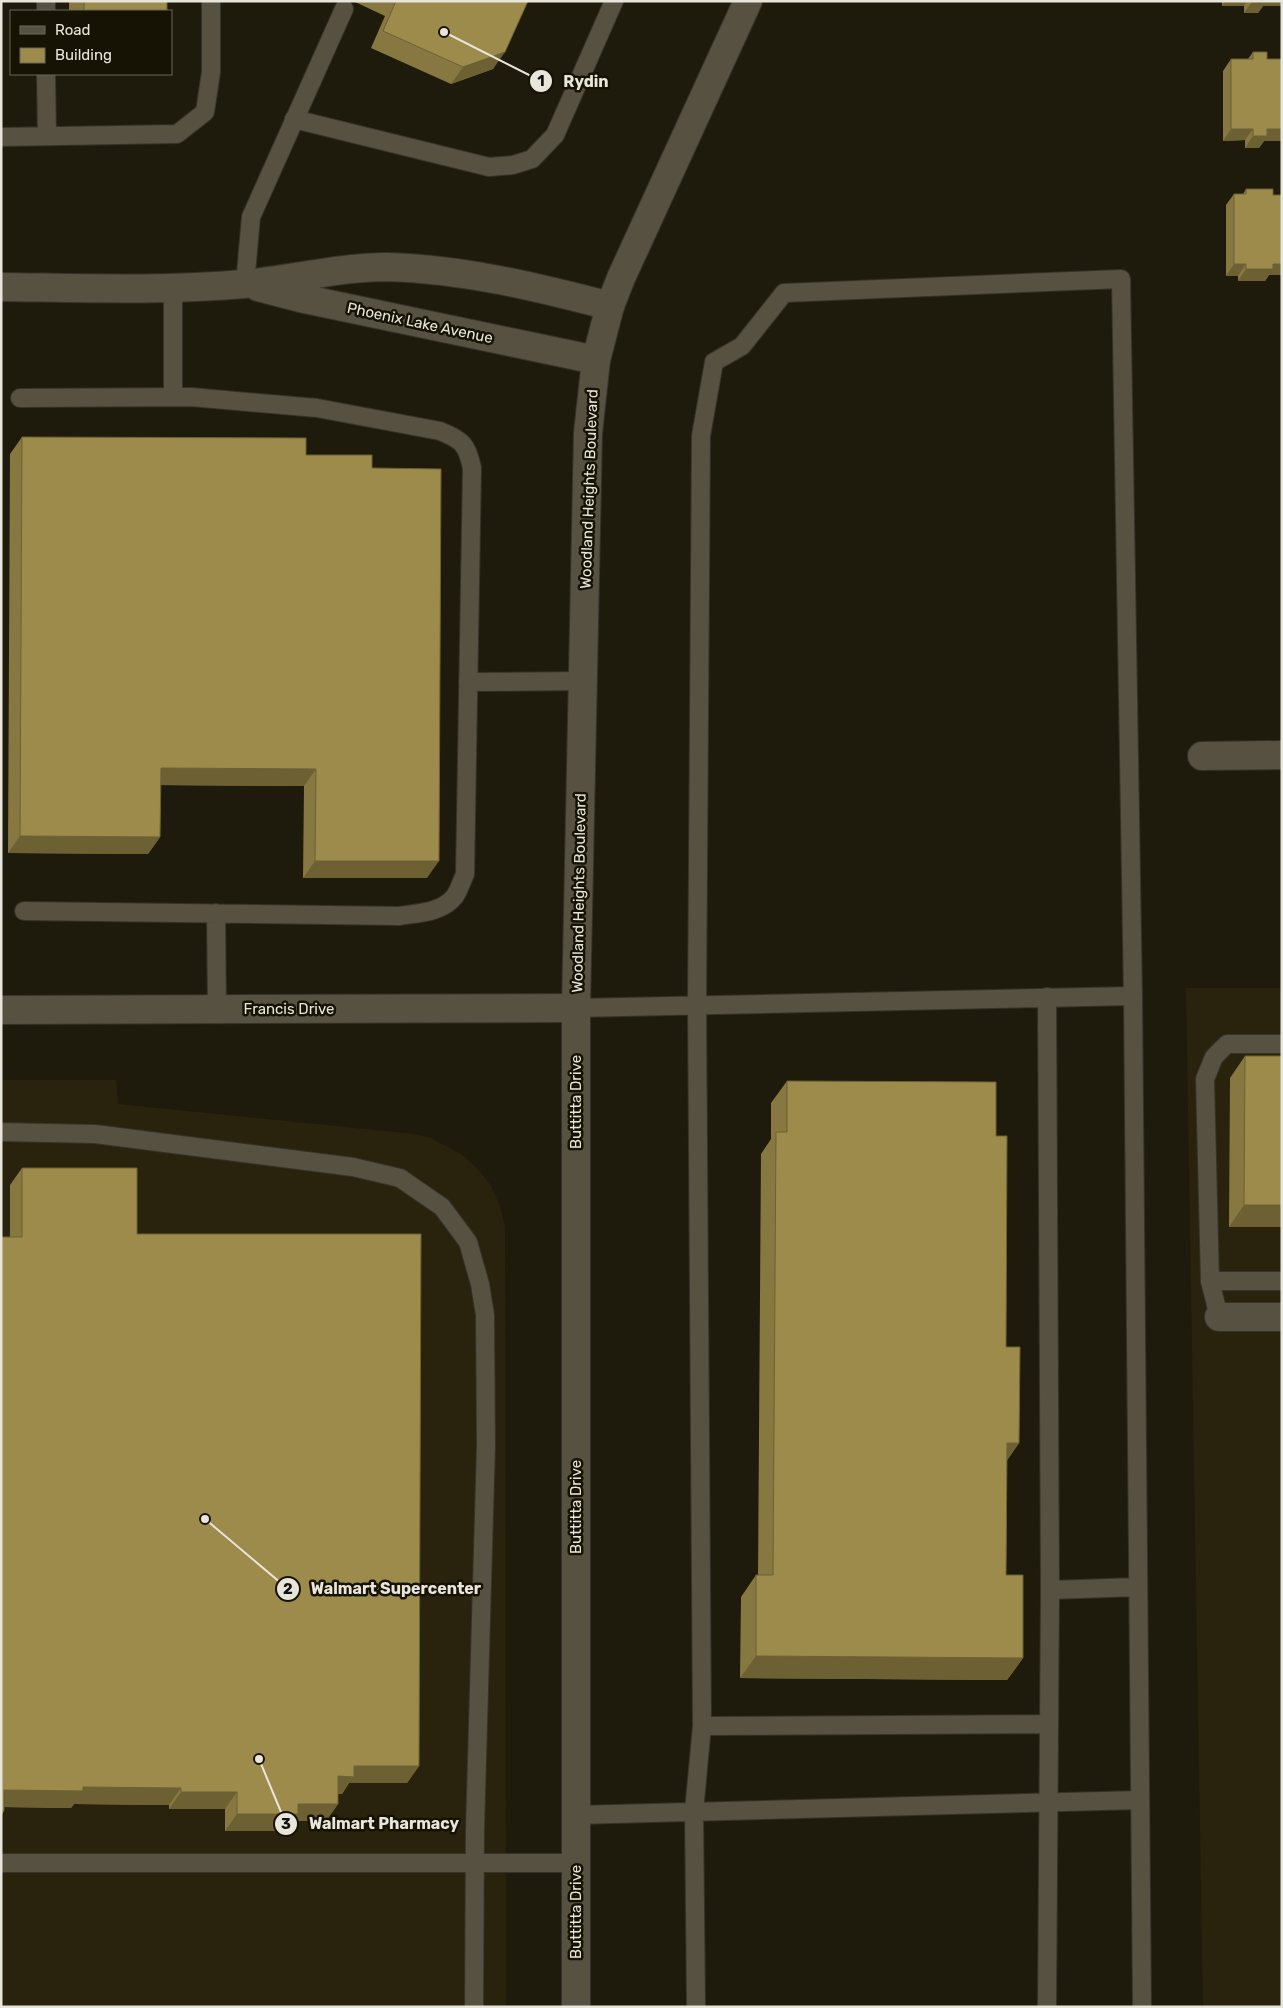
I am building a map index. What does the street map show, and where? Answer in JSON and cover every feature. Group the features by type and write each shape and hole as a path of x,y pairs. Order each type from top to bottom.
{"street":[{"name":"Woodland Heights Boulevard","path":"576,1008 588,433 596,360 610,306 621,278 748,1"},
{"name":"Phoenix Lake Avenue","path":"1,287 173,288 245,284 385,267 467,274 533,286 610,306"},
{"name":"Phoenix Lake Avenue","path":"245,284 300,298 596,360"},
{"path":"1202,756 1282,755"},
{"name":"Francis Drive","path":"1,1010 576,1008"},
{"name":"Buttitta Drive","path":"576,1008 576,2007"},
{"path":"1219,1317 1282,1317"}],"lane":[{"path":"1,137 177,134 205,112 211,72 211,1"},
{"path":"294,119 489,168 513,165 532,159 555,135 614,1"},
{"path":"245,284 251,218 344,9"},
{"path":"46,75 46,136"},
{"path":"696,2007 694,1810 702,1726 697,1005 701,436 714,362 742,346 784,293 1122,279 1133,996 1142,2007"},
{"path":"173,288 173,398"},
{"path":"20,398 173,398 317,408 440,431 455,437 465,445 472,468 465,874 455,896 443,906 428,912 399,916 24,911"},
{"path":"468,682 582,682"},
{"path":"216,914 217,1009"},
{"path":"576,1008 1133,996"},
{"path":"1047,2007 1050,1590 1048,997"},
{"path":"1219,1317 1210,1281 1205,1079 1214,1057 1227,1044 1282,1044"},
{"path":"1,1132 95,1134 353,1167 400,1178 442,1207 468,1242 480,1284 485,1315 486,1445 474,1862 474,2007"},
{"path":"1210,1281 1282,1281"},
{"path":"1050,1590 1138,1587"},
{"path":"702,1726 1049,1724"},
{"path":"576,1814 1140,1800"},
{"path":"1,1863 576,1863"}],"shaded area":[{"path":"1186,988 1282,988 1282,2007 1203,2007"},
{"path":"1,1080 116,1080 118,1104 414,1134 431,1138 461,1154 478,1169 491,1186 500,1206 505,1227 506,2007 1,2007"}],"building":[{"path":"84,1 167,1 167,10 84,10"},
{"path":"396,1 528,1 505,52 463,67 383,31"},
{"path":"1253,52 1267,52 1267,59 1282,59 1282,129 1267,129 1267,136 1253,136 1253,129 1231,129 1231,59 1253,59"},
{"path":"1246,189 1273,189 1273,195 1282,195 1282,264 1273,264 1273,269 1246,269 1246,264 1234,264 1234,194 1246,194"},
{"path":"22,437 306,438 306,455 372,455 372,468 441,469 439,861 315,861 316,769 161,768 160,837 20,836"},
{"path":"1245,1056 1282,1056 1282,1205 1244,1205"},
{"path":"787,1081 996,1082 996,1136 1007,1136 1006,1347 1020,1347 1019,1443 1007,1443 1006,1575 1023,1575 1023,1658 756,1656 756,1575 773,1575 776,1132 787,1132"},
{"path":"22,1168 137,1168 137,1234 421,1234 419,1766 354,1766 354,1777 338,1776 338,1804 298,1804 298,1814 237,1814 237,1792 181,1792 181,1788 83,1787 83,1791 4,1790 4,1811 1,1811 1,1237 22,1237"}],"place":[{"name":"Rydin","path":"444,32"},
{"name":"Walmart Supercenter","path":"205,1519"},
{"name":"Walmart Pharmacy","path":"259,1759"}]}
